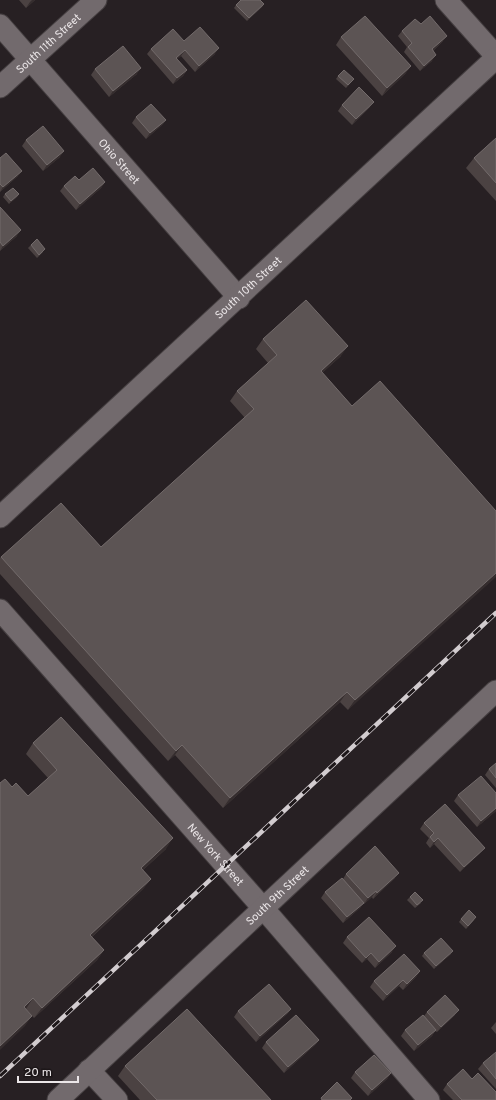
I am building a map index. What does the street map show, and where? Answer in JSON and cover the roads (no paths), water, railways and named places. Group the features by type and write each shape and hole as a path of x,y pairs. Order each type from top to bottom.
{"street":[{"name":"South 11th Street","path":"0,87 96,0"},
{"path":"446,0 496,57"},
{"name":"Ohio Street","path":"0,25 239,298"},
{"name":"South 10th Street","path":"0,517 239,298 496,57"},
{"name":"New York Street","path":"0,610 263,908 429,1100"},
{"name":"South 9th Street","path":"58,1100 496,691"},
{"path":"89,1070 117,1100"}],"railway":[{"path":"0,1076 496,613"}]}
